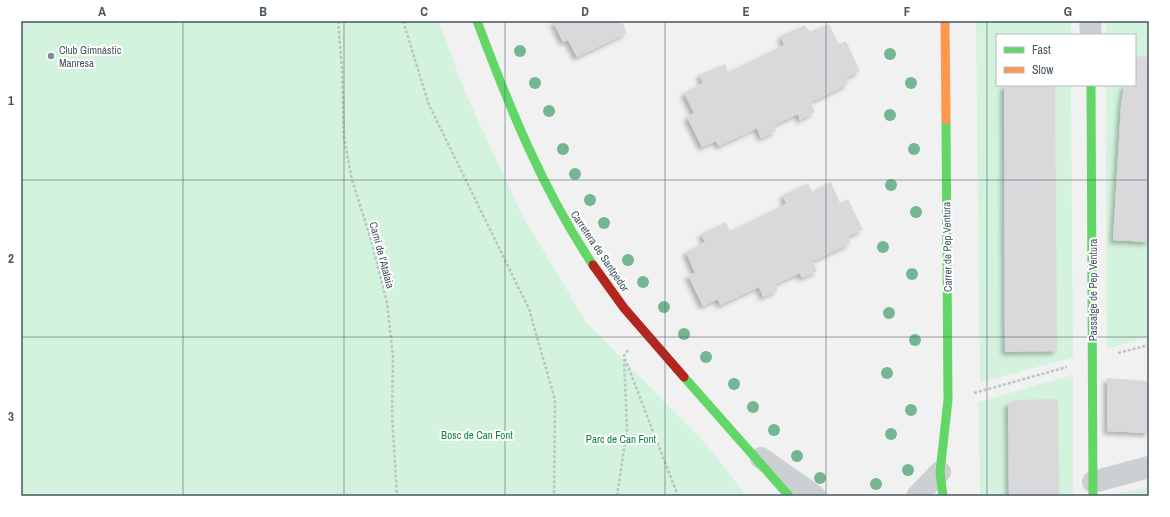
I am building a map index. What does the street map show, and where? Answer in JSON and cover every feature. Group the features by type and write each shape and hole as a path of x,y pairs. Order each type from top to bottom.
{"street":[{"name":"Carretera de Santpedor","path":"478,21 500,82 529,152 562,216 608,288 641,328 789,496"},
{"name":"Carrer de Pep Ventura","path":"943,496 940,472 948,400 945,21"},
{"path":"1090,21 1090,34"},
{"name":"Passatge de Pep Ventura","path":"1091,86 1093,489"},
{"path":"747,448 815,496"},
{"path":"1093,489 1149,467"},
{"path":"917,496 940,472"}],"path":[{"name":"Camí de l'Atalaia","path":"338,21 342,70 344,138 352,180 372,243 387,303 393,356 392,414 397,496"},
{"path":"403,21 429,105 529,309 555,400 554,496"},
{"path":"617,496 627,429 624,356 641,328"},
{"path":"948,400 1149,345"},
{"path":"624,356 678,496"}],"green space":[{"path":"21,21 439,21 465,92 522,215 586,322 705,443 747,496 21,496"},
{"path":"976,21 1071,21 1071,34 996,34 996,86 1071,86 1073,357 980,383"},
{"path":"1106,21 1149,21 1149,57 1136,56 1136,34 1106,34"},
{"path":"1106,86 1124,86 1118,147 1114,240 1149,242 1149,337 1107,348"},
{"path":"1073,375 1073,496 980,496 979,402"},
{"path":"1149,486 1149,496 1111,496"}],"building":[{"path":"553,21 624,21 622,22 627,33 577,57 568,40 563,42"},
{"path":"829,24 839,44 846,41 860,71 846,78 848,84 811,102 815,112 800,120 798,114 774,125 776,131 761,138 757,128 719,146 716,141 702,147 687,117 694,113 684,93 703,83 699,75 725,64 728,72 784,45 781,36 805,25 810,32"},
{"path":"1136,56 1149,57 1149,242 1113,240 1121,106 1124,86 1136,86"},
{"path":"1004,86 1055,86 1057,351 1005,352"},
{"path":"831,182 840,203 848,199 863,230 848,236 851,243 813,261 817,271 802,278 800,273 775,284 778,290 763,297 759,287 720,305 718,299 703,306 688,275 695,273 686,252 705,242 701,234 726,222 730,231 786,204 783,195 808,183 812,192"},
{"path":"1107,378 1149,381 1149,433 1107,431"},
{"path":"1058,399 1059,496 1009,496 1008,403 1017,400"}],"traffic: fast":[{"path":"477,21 514,116 542,177 593,265"},
{"path":"1091,86 1093,496"},
{"path":"943,496 940,472 948,400 946,120"},
{"path":"684,377 789,496"}],"traffic: slow":[{"path":"945,21 946,120"}],"traffic: jam":[{"path":"593,265 624,308 684,377"}],"place":[{"name":"Club Gimnàstic Manresa","path":"51,56"}],"park label":[{"name":"Bosc de Can Font","path":"477,435"},
{"name":"Parc de Can Font","path":"621,439"}]}
